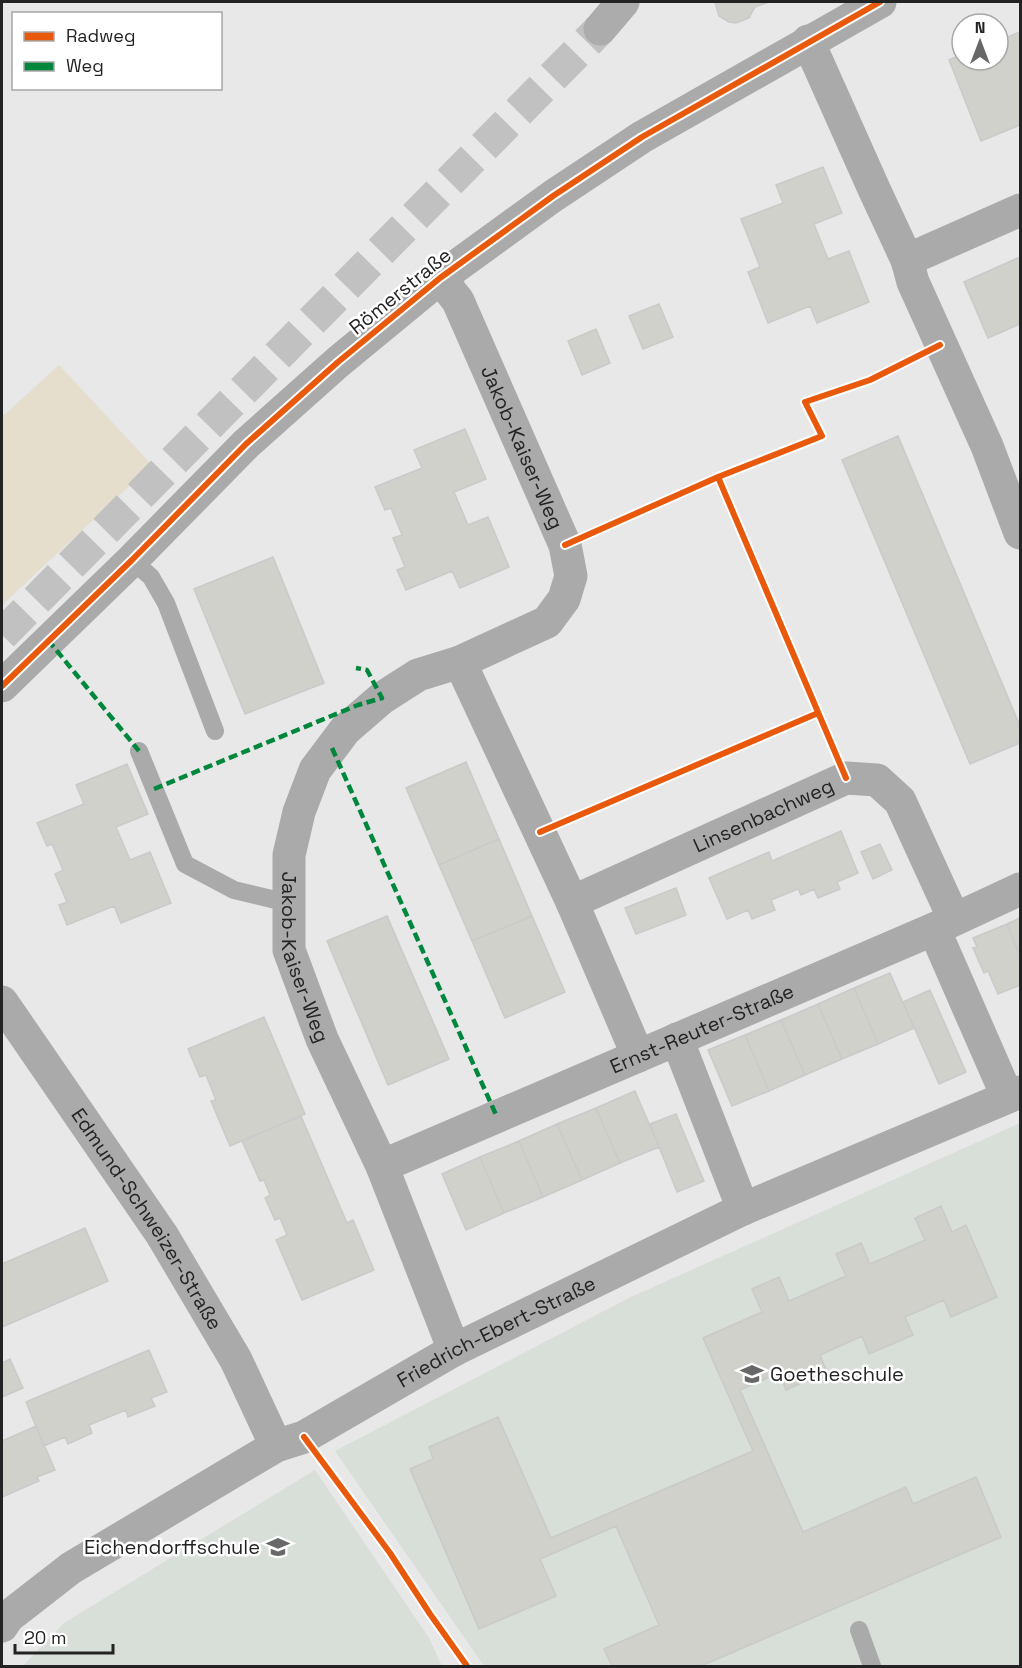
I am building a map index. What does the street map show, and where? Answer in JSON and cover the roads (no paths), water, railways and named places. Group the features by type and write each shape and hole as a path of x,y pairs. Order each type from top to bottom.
{"main road":[{"path":"600,29 623,2"}],"street":[{"name":"Römerstraße","path":"2,686 132,560 246,444 338,362 440,278 622,150 808,41 880,2"},
{"path":"808,41 908,260 913,282 939,345 987,446 1020,534"},
{"path":"908,260 1020,210"},
{"name":"Jakob-Kaiser-Weg","path":"440,278 458,301 565,545 571,576 564,599 547,622 460,662 418,675 382,698 345,730 315,770 298,812 290,855 288,903 290,950 322,1039 382,1166 454,1350"},
{"path":"460,662 572,902 638,1056"},
{"name":"Linsenbachweg","path":"572,902 846,778 876,780 900,801 944,924 1014,1094"},
{"name":"Ernst-Reuter-Straße","path":"382,1166 944,924 1020,889"},
{"name":"Edmund-Schweizer-Straße","path":"2,1002 162,1235 236,1360 276,1446"},
{"path":"676,1039 743,1209"},
{"name":"Friedrich-Ebert-Straße","path":"2,1626 8,1617 71,1568 276,1446 304,1437 454,1350 743,1209 1014,1094"}],"lane":[{"path":"132,560 151,577 166,603 215,731"},
{"path":"139,751 185,864 234,890 288,903"},
{"path":"859,1630 872,1666"}],"tunnel":[{"path":"2,635 600,29"}],"place":[{"name":"Goetheschule","path":"752,1374"},
{"name":"Eichendorffschule","path":"278,1547"}]}
